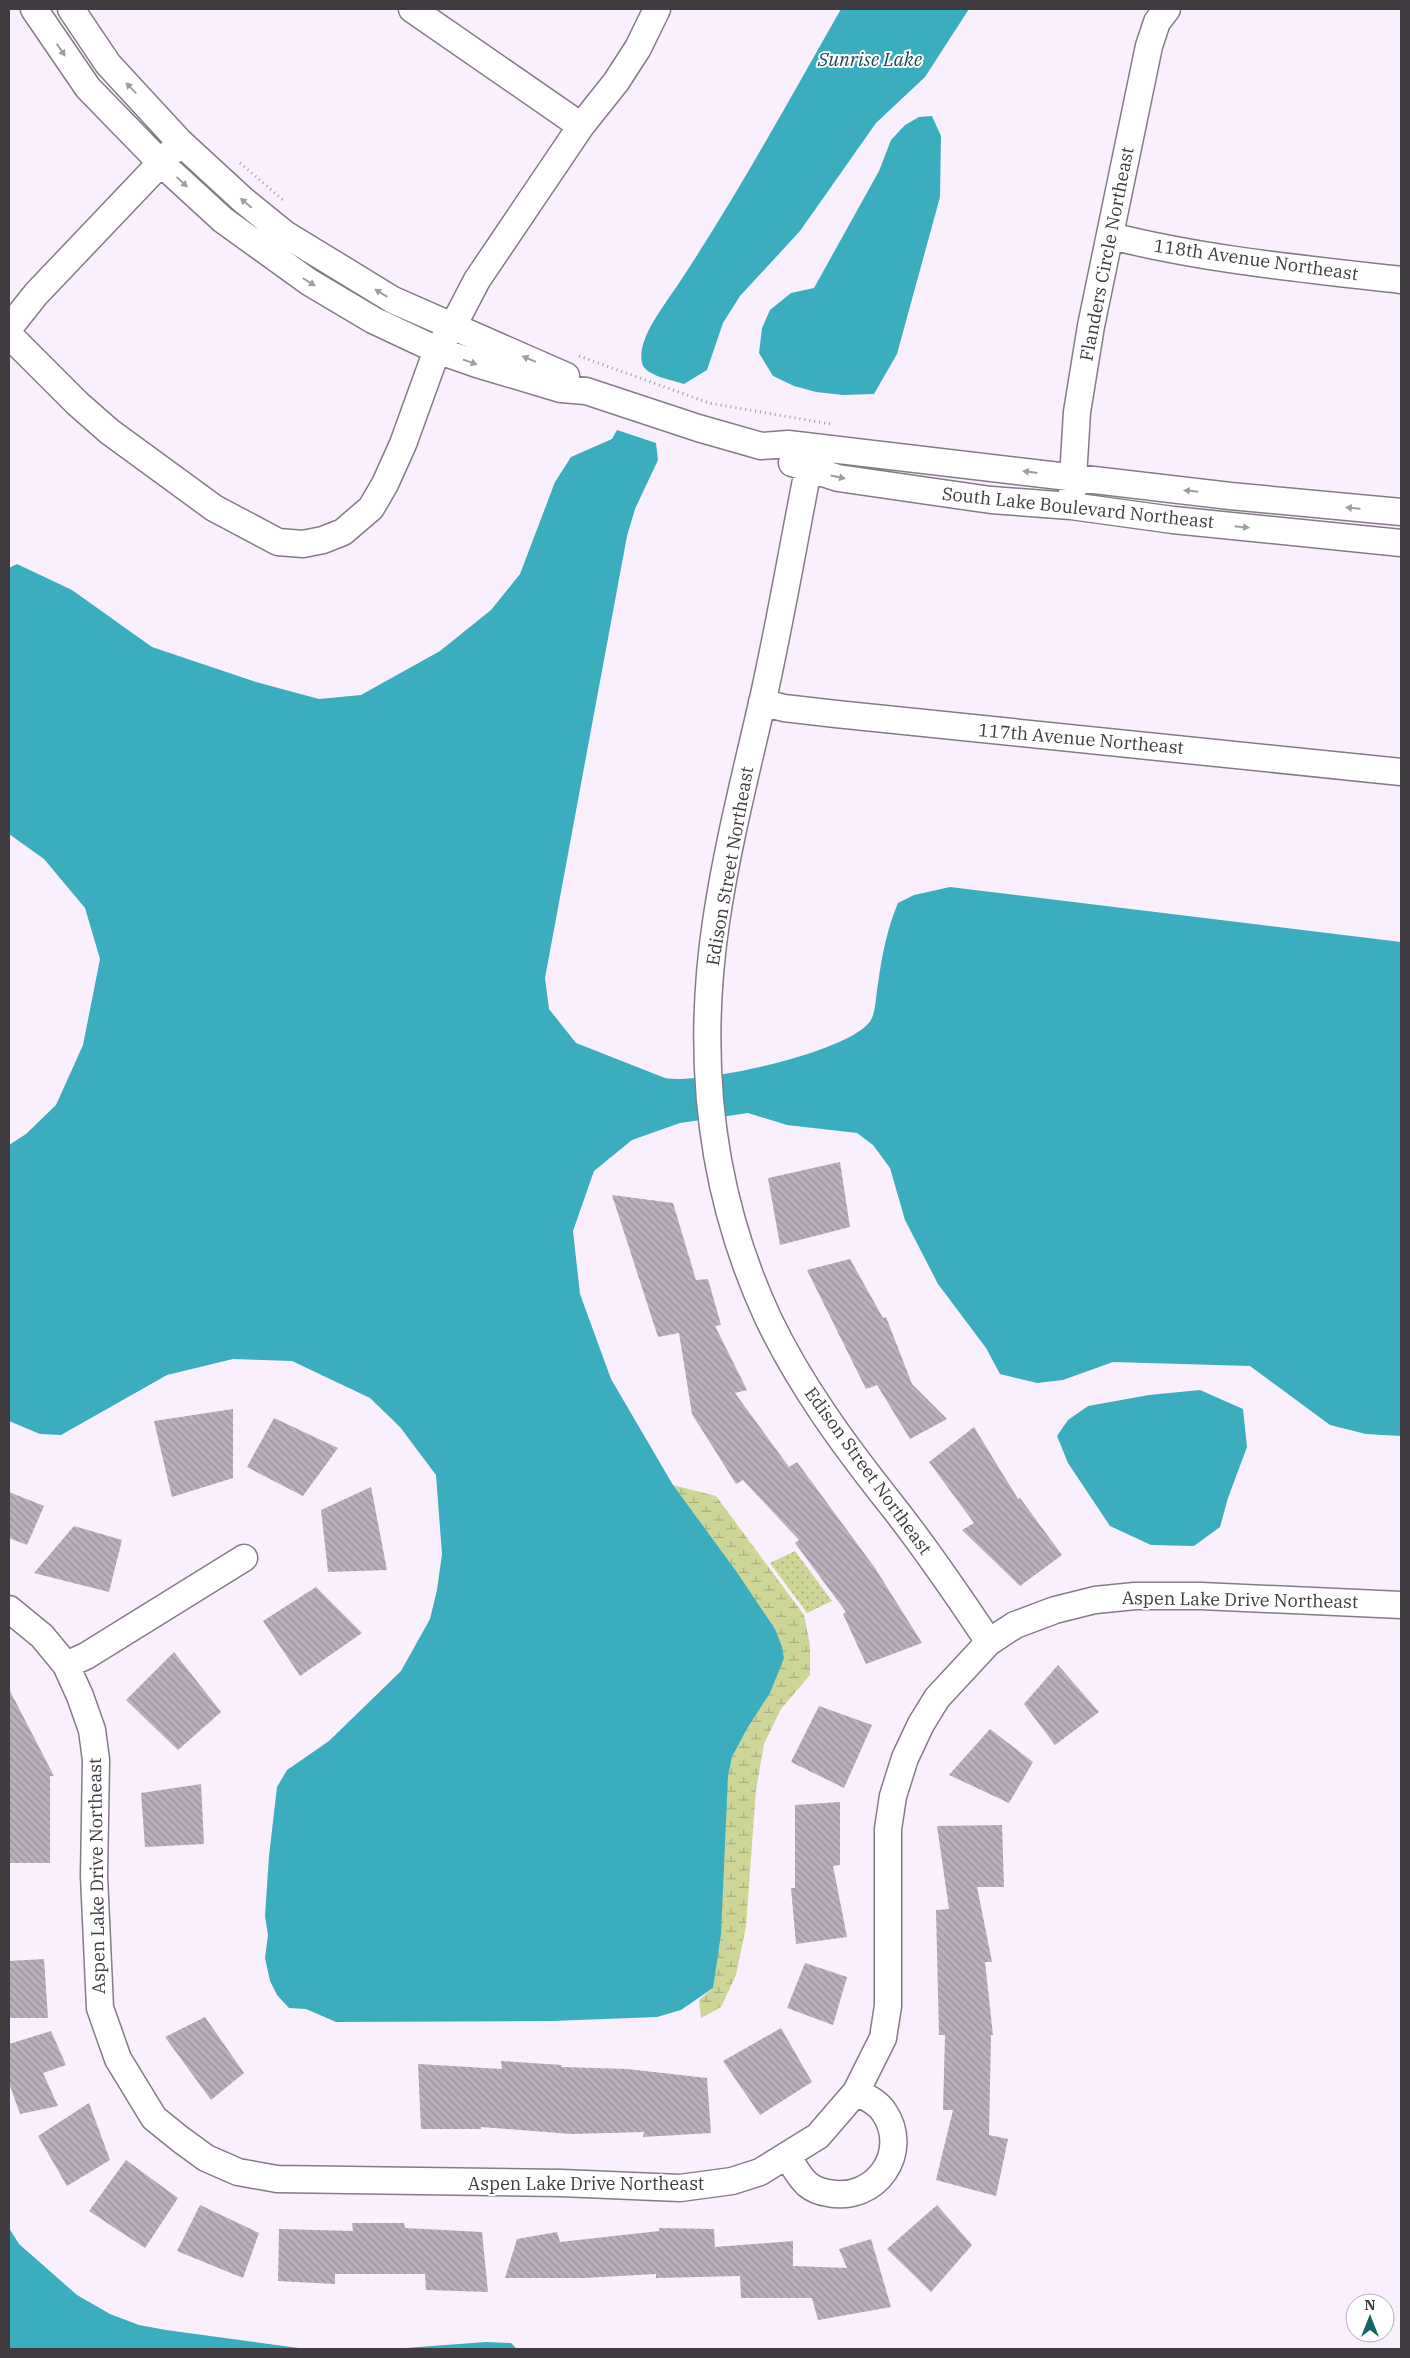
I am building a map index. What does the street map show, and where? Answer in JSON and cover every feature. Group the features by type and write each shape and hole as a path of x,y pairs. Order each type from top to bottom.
{"street":[{"name":"South Lake Boulevard Northeast","path":"34,9 88,88 162,164 223,220 309,282 373,320 437,350 561,389 592,394 698,428 762,446 781,458 808,470 838,478 991,500 1071,506 1173,520 1401,543"},
{"name":"South Lake Boulevard Northeast","path":"71,9 108,64 180,142 243,200 285,234 393,300 574,379 592,394"},
{"path":"412,9 582,126"},
{"path":"9,335 78,404 110,432 214,508 278,542 302,544 323,540 343,532 371,508 385,484 403,444 437,350 453,326 477,280 582,126 616,82 638,48 657,9"},
{"name":"Flanders Circle Northeast","path":"1071,506 1077,412 1091,326 1149,46 1158,22 1167,9"},
{"path":"9,328 36,294 162,164 180,142"},
{"name":"118th Avenue Northeast","path":"1111,236 1158,248 1245,262 1401,280"},
{"name":"South Lake Boulevard Northeast","path":"762,446 788,444 1324,506 1401,512"},
{"name":"Edison Street Northeast","path":"808,470 762,702 736,816 716,924 708,1004 708,1046 714,1146 742,1254 768,1318 792,1364 856,1462 925,1550 989,1642"},
{"name":"117th Avenue Northeast","path":"762,702 784,708 836,714 1401,772"},
{"path":"66,1666 86,1656 244,1558"},
{"name":"Aspen Lake Drive Northeast","path":"9,1609 42,1636 66,1666 80,1696 92,1730 96,1760 94,1876 100,2008 118,2060 154,2118 206,2158 238,2172 277,2180 561,2184 680,2188 732,2182 760,2172 818,2136 856,2092 882,2038 888,2006 888,1830 893,1796 904,1758 936,1698 989,1642 1015,1626 1055,1610 1095,1600 1135,1596 1201,1596 1401,1605"},
{"path":"788,2156 796,2172 808,2185 820,2192 840,2196 860,2192 876,2182 888,2166 893,2147 890,2128 884,2112 874,2102 856,2092"}],"path":[{"path":"236,160 288,205"},
{"path":"570,352 615,371 709,404"}],"green space":[{"path":"673,1485 716,1496 804,1615 810,1645 810,1675 781,1709 764,1744 756,1790 746,1926 736,1975 721,2007 701,2018 699,2000 713,1988 728,1777 732,1757 748,1727 775,1629"},
{"path":"795,1551 832,1601 807,1613 770,1563"}],"water":[{"name":"Sunrise Lake","path":"841,9 969,9 925,77 876,123 800,231 740,296 723,323 707,370 684,384 648,371 642,363 641,353 648,331 743,180"},
{"path":"932,116 941,136 940,197 897,354 874,394 843,395 816,392 794,386 773,376 759,353 762,328 770,310 791,293 814,288 879,171 891,140 905,125 919,117"},
{"path":"617,430 656,443 658,460 635,509 627,536 545,978 549,1009 576,1043 665,1078 683,1079 742,1071 809,1053 839,1042 860,1030 872,1018 885,942 898,903 914,895 950,887 1401,942 1401,1436 1366,1434 1330,1425 1250,1366 1113,1362 1063,1380 1037,1383 1000,1374 986,1348 938,1284 905,1220 890,1168 873,1145 857,1133 787,1125 748,1113 680,1123 632,1140 594,1171 573,1231 580,1294 611,1379 673,1485 736,1571 775,1629 784,1658 770,1693 748,1727 732,1757 728,1777 721,1934 713,1988 681,2010 657,2017 552,2021 336,2022 306,2009 289,2008 277,1995 270,1981 265,1958 268,1935 265,1916 269,1856 277,1787 287,1770 329,1741 401,1671 430,1619 437,1590 442,1554 436,1475 400,1427 370,1398 292,1361 233,1359 167,1375 61,1435 40,1434 9,1421 9,1145 26,1134 56,1105 83,1045 100,959 85,908 44,859 9,834 9,568 17,564 72,590 152,647 256,682 319,699 361,695 440,651 491,610 520,574 555,482 571,457 612,439"},
{"path":"1200,1390 1243,1409 1247,1447 1228,1498 1220,1527 1194,1546 1151,1545 1110,1526 1068,1463 1057,1436 1068,1420 1088,1406 1149,1395"},
{"path":"9,2228 19,2244 77,2295 110,2314 139,2325 166,2330 306,2349 9,2349"},
{"path":"486,2342 511,2343 517,2349 392,2349"}],"building":[{"path":"840,1162 850,1227 780,1245 768,1178"},
{"path":"612,1195 673,1203 696,1280 708,1279 721,1325 715,1326 747,1390 735,1393 789,1467 797,1462 875,1568 922,1643 866,1664 843,1614 846,1612 795,1543 799,1540 743,1480 736,1484 692,1414 679,1333 658,1337"},
{"path":"850,1259 883,1318 886,1317 912,1384 947,1419 910,1439 877,1385 866,1389 807,1270"},
{"path":"233,1409 233,1478 172,1497 154,1421"},
{"path":"274,1418 338,1448 303,1496 247,1467"},
{"path":"974,1427 1018,1499 1020,1498 1062,1555 1020,1586 962,1530 974,1523 929,1462"},
{"path":"371,1487 387,1570 328,1572 321,1510"},
{"path":"9,1492 44,1506 27,1545 9,1538"},
{"path":"74,1526 122,1540 109,1592 34,1573"},
{"path":"316,1587 362,1633 300,1676 263,1621"},
{"path":"174,1652 221,1712 178,1750 126,1700"},
{"path":"1058,1665 1099,1712 1055,1745 1024,1704"},
{"path":"9,1689 54,1776 50,1776 50,1863 9,1863"},
{"path":"819,1706 872,1725 844,1788 791,1762"},
{"path":"990,1729 1033,1762 1009,1803 949,1775"},
{"path":"201,1784 204,1844 145,1847 141,1793"},
{"path":"840,1802 840,1865 833,1866 847,1937 796,1944 791,1888 795,1888 795,1805"},
{"path":"1002,1825 1004,1887 977,1887 992,1962 985,1962 993,2035 991,2035 989,2135 1008,2139 996,2196 936,2180 953,2110 943,2110 945,2035 939,2035 936,1910 949,1909 937,1826"},
{"path":"44,1959 48,2018 9,2018 9,1961"},
{"path":"805,1963 847,1977 833,2025 787,2008"},
{"path":"205,2017 244,2073 211,2100 165,2037"},
{"path":"781,2028 812,2082 760,2115 723,2061"},
{"path":"51,2031 66,2065 43,2073 58,2106 20,2114 9,2083 9,2044"},
{"path":"501,2061 562,2065 561,2067 627,2069 707,2078 711,2133 643,2137 644,2132 571,2134 481,2127 481,2129 421,2129 418,2064 502,2069"},
{"path":"89,2103 110,2160 67,2186 38,2136"},
{"path":"126,2160 178,2198 145,2248 89,2211"},
{"path":"200,2205 259,2233 243,2278 177,2251"},
{"path":"937,2205 972,2245 931,2292 887,2249"},
{"path":"352,2223 404,2223 405,2228 482,2232 488,2292 426,2290 425,2274 335,2274 335,2284 278,2281 279,2229 353,2231"},
{"path":"659,2228 714,2229 715,2247 793,2241 793,2266 847,2268 839,2249 871,2239 891,2307 818,2320 812,2298 741,2298 740,2276 656,2278 656,2274 584,2278 505,2278 517,2239 557,2232 560,2242 659,2231"}]}
